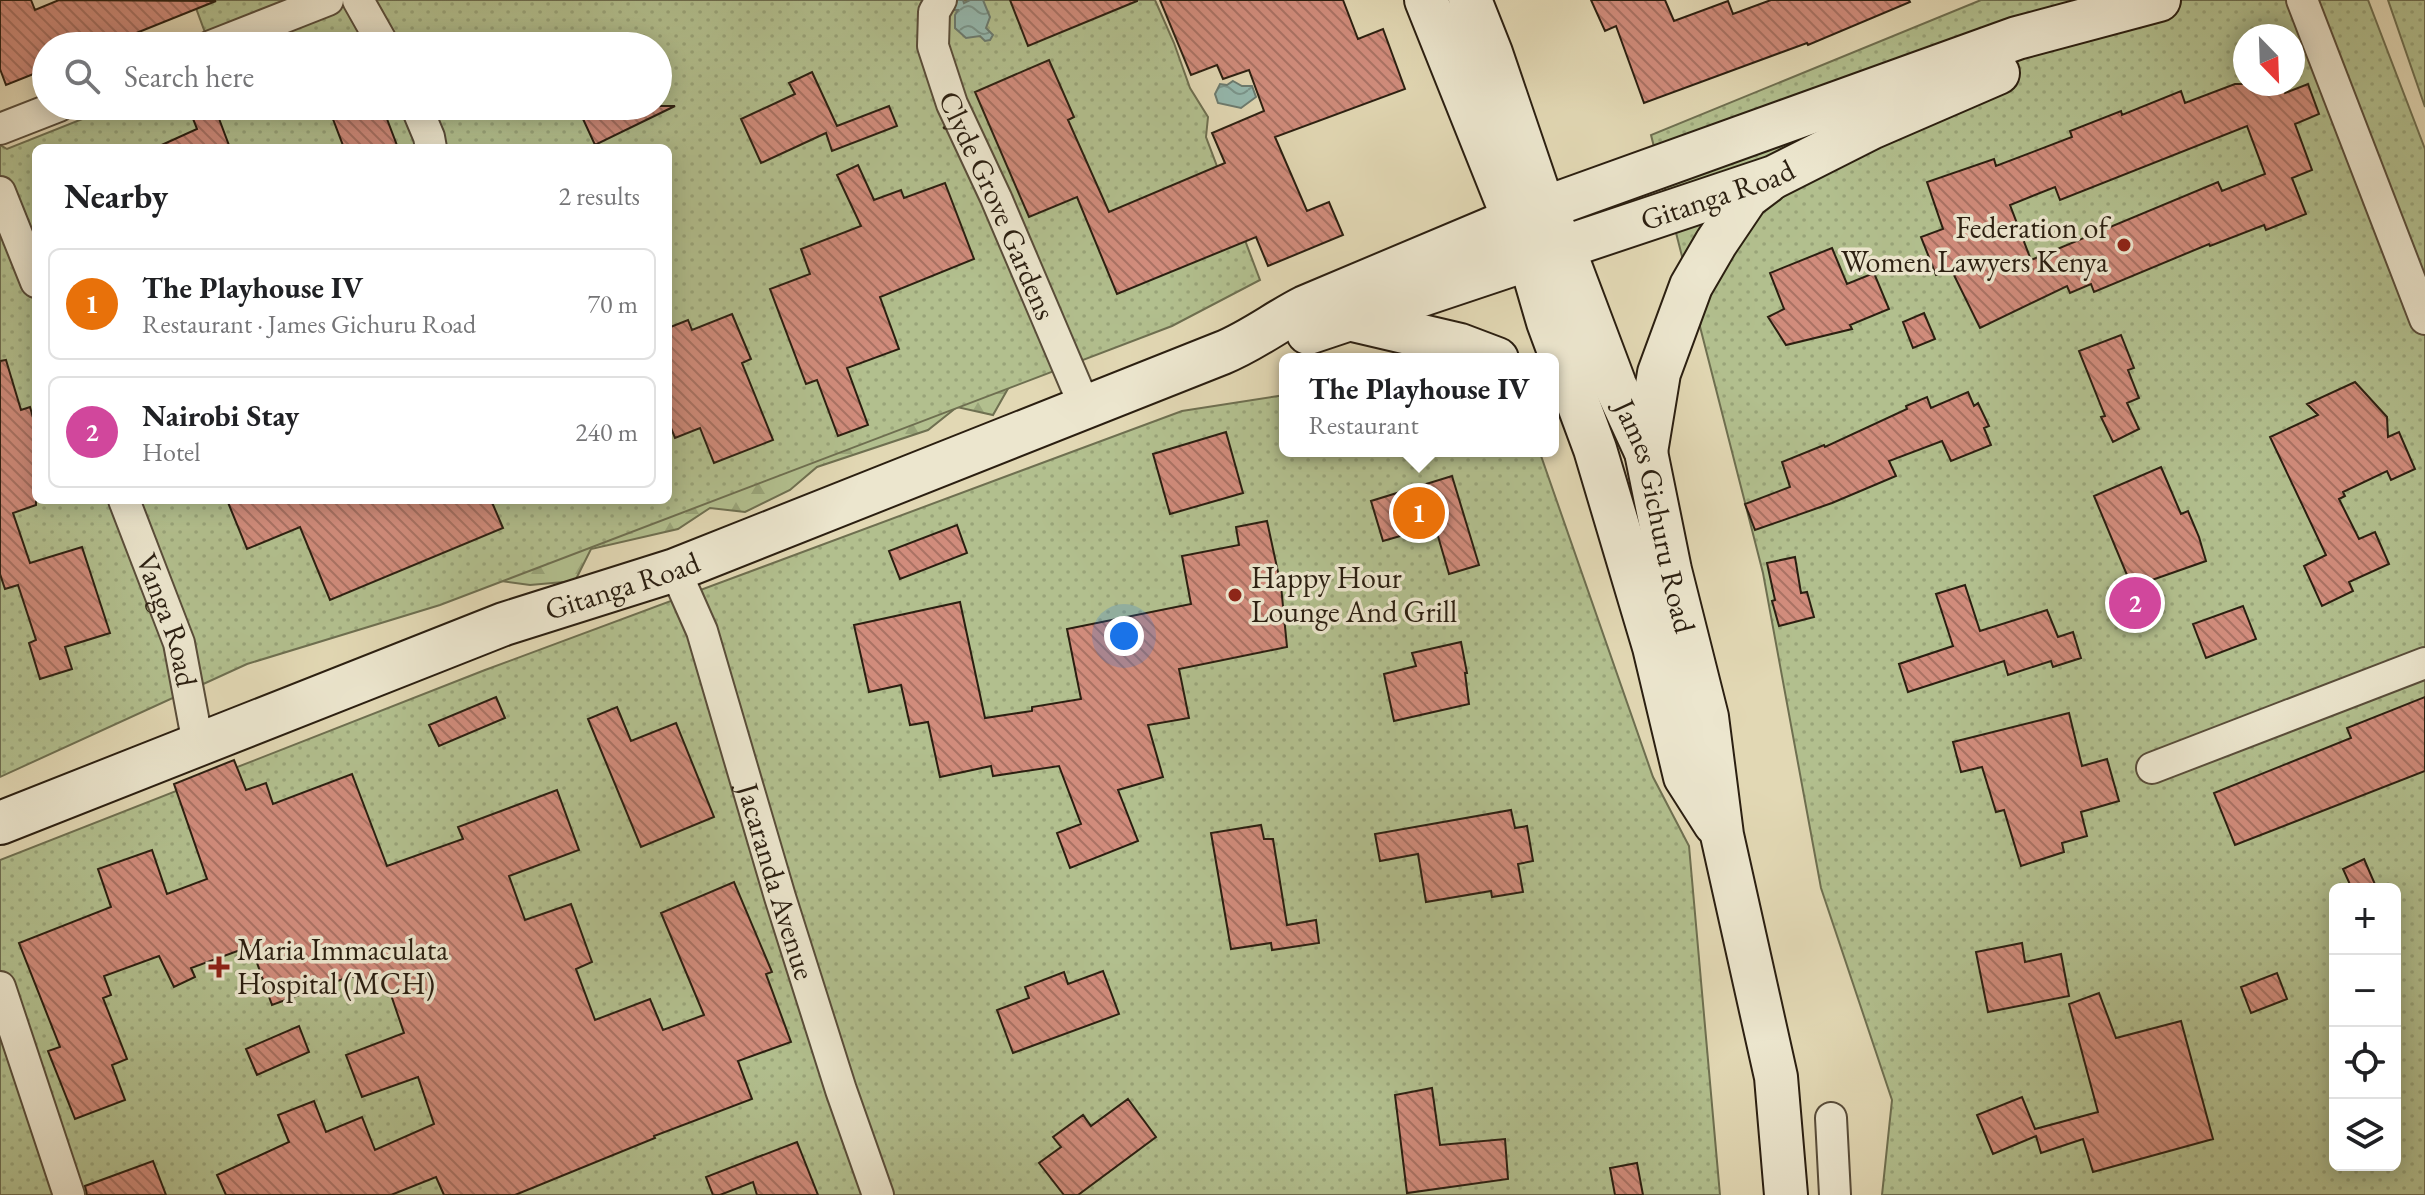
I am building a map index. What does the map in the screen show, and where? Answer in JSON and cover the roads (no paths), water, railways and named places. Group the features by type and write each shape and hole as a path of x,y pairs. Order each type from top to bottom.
{"main road":[{"path":"1426,0 1529,214"},
{"path":"1470,0 1491,53 1529,214"},
{"name":"Gitanga Road","path":"0,823 504,624 675,570 1244,344 1305,307 1529,214 2017,38 2159,0"},
{"name":"Gitanga Road","path":"1244,344 1294,338 1774,177 1871,128 2172,0"},
{"path":"1646,452 1659,373 1691,286 1747,197 1774,177"},
{"name":"James Gichuru Road","path":"1529,214 1646,452 1670,570 1707,717 1722,835 1776,1077 1786,1195"},
{"name":"James Gichuru Road","path":"1546,253 1548,322 1595,449 1654,647 1685,777 1722,835"},
{"path":"1349,319 1460,345 1481,353"},
{"path":"1559,404 1595,449"}],"street":[{"path":"247,32 328,0"},
{"path":"358,0 376,32"},
{"name":"Clyde Grove Gardens","path":"941,0 934,12 933,46 952,104 996,198 1085,407"},
{"path":"2302,0 2425,319"},
{"path":"0,129 32,117"},
{"path":"422,120 430,144"},
{"path":"0,192 32,272"},
{"name":"Vanga Road","path":"126,504 179,643 198,744"},
{"name":"Jacaranda Avenue","path":"675,570 702,631 780,897 878,1195"},
{"path":"2152,768 2425,663"},
{"path":"0,987 69,1195"},
{"path":"1831,1118 1835,1195"}],"water":[{"path":"949,0 963,0 964,3 983,0 990,17 986,28 993,35 990,40 985,41 980,36 966,38 955,28 958,10 952,10"},
{"path":"1233,81 1242,86 1252,86 1256,97 1241,108 1218,103 1215,94 1220,84 1227,85"}],"place":[{"name":"Federation of Women Lawyers Kenya","path":"2124,245"},
{"name":"The Playhouse IV","path":"1419,513"},
{"name":"Happy Hour Lounge And Grill","path":"1235,595"},
{"name":"Nairobi Stay","path":"2135,603"},
{"name":"Maria Immaculata Hospital (MCH)","path":"219,967"}]}
